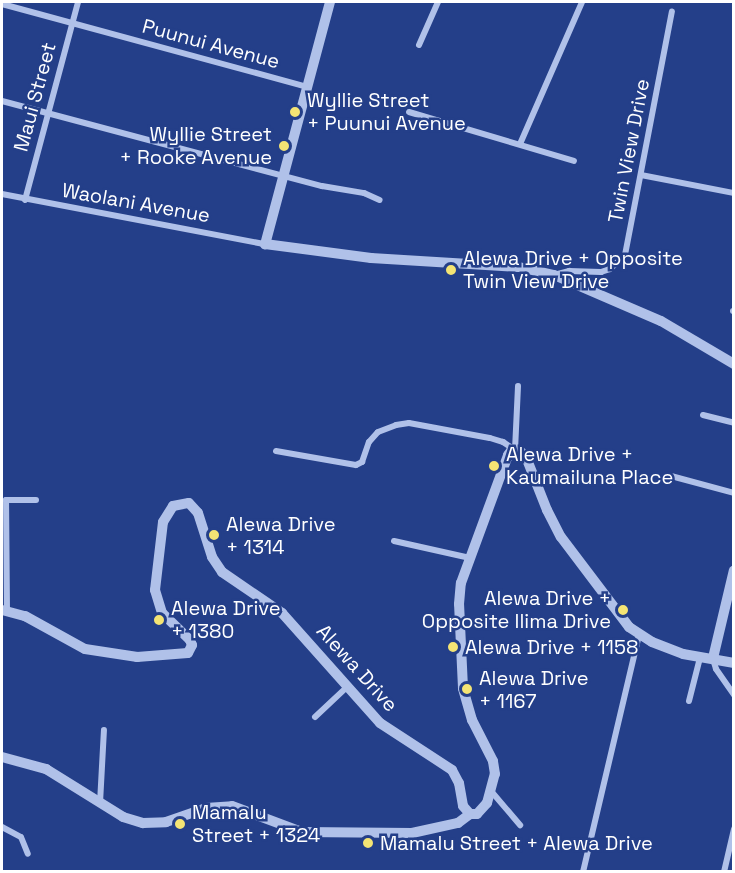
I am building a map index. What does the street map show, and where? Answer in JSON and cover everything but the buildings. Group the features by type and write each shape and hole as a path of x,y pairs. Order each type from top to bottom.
{"street":[{"name":"Maui Street","path":"25,200 78,2"},
{"path":"330,2 266,244 381,259 519,267 554,275 661,321 734,364"},
{"path":"418,45 438,2"},
{"path":"520,144 582,2"},
{"name":"Puunui Avenue","path":"2,4 307,87"},
{"name":"Twin View Drive","path":"554,275 568,271 601,272 619,262 628,243 672,12"},
{"path":"2,100 284,175 364,193 380,200"},
{"path":"409,112 574,161"},
{"path":"641,175 734,193"},
{"name":"Waolani Avenue","path":"2,194 266,244"},
{"path":"515,450 518,386"},
{"path":"703,416 734,423"},
{"path":"276,451 356,465 362,462 369,442 378,432 409,423 503,442 521,452 529,462 547,510 561,537 613,608 639,635 700,658 713,658 734,663"},
{"path":"2,756 46,769 130,820 150,824 166,822 206,808 239,807 294,830 318,833 422,832 458,823 470,814 482,810 491,791 495,774 493,761 472,720 462,688 459,604 461,583 470,558 508,455 515,450"},
{"path":"671,476 734,493"},
{"path":"4,610 6,500 36,500"},
{"name":"Alewa Drive","path":"4,610 25,616 85,649 137,657 188,653 192,645 190,640 162,613 155,590 163,522 173,506 189,503 198,513 212,558 222,572 236,584 282,613 380,723 452,770 459,783 463,806 470,814"},
{"path":"394,541 470,558"},
{"path":"734,570 713,658 716,669 734,694"},
{"path":"584,872 639,635"},
{"path":"689,701 700,658"},
{"path":"315,717 347,687"},
{"path":"100,803 104,729"},
{"path":"491,791 520,825"},
{"path":"2,827 21,837 28,854"},
{"path":"724,872 734,829"}],"place":[{"name":"Wyllie Street + Puunui Avenue","path":"295,112"},
{"name":"Wyllie Street + Rooke Avenue","path":"284,146"},
{"name":"Alewa Drive + Opposite Twin View Drive","path":"451,270"},
{"name":"Alewa Drive + Kaumailuna Place","path":"494,466"},
{"name":"Alewa Drive + 1314","path":"214,535"},
{"name":"Alewa Drive + Opposite Ilima Drive","path":"623,610"},
{"name":"Alewa Drive + 1380","path":"159,620"},
{"name":"Alewa Drive + 1158","path":"453,647"},
{"name":"Alewa Drive + 1167","path":"467,689"},
{"name":"Mamalu Street + 1324","path":"180,824"},
{"name":"Mamalu Street + Alewa Drive","path":"368,843"}]}
